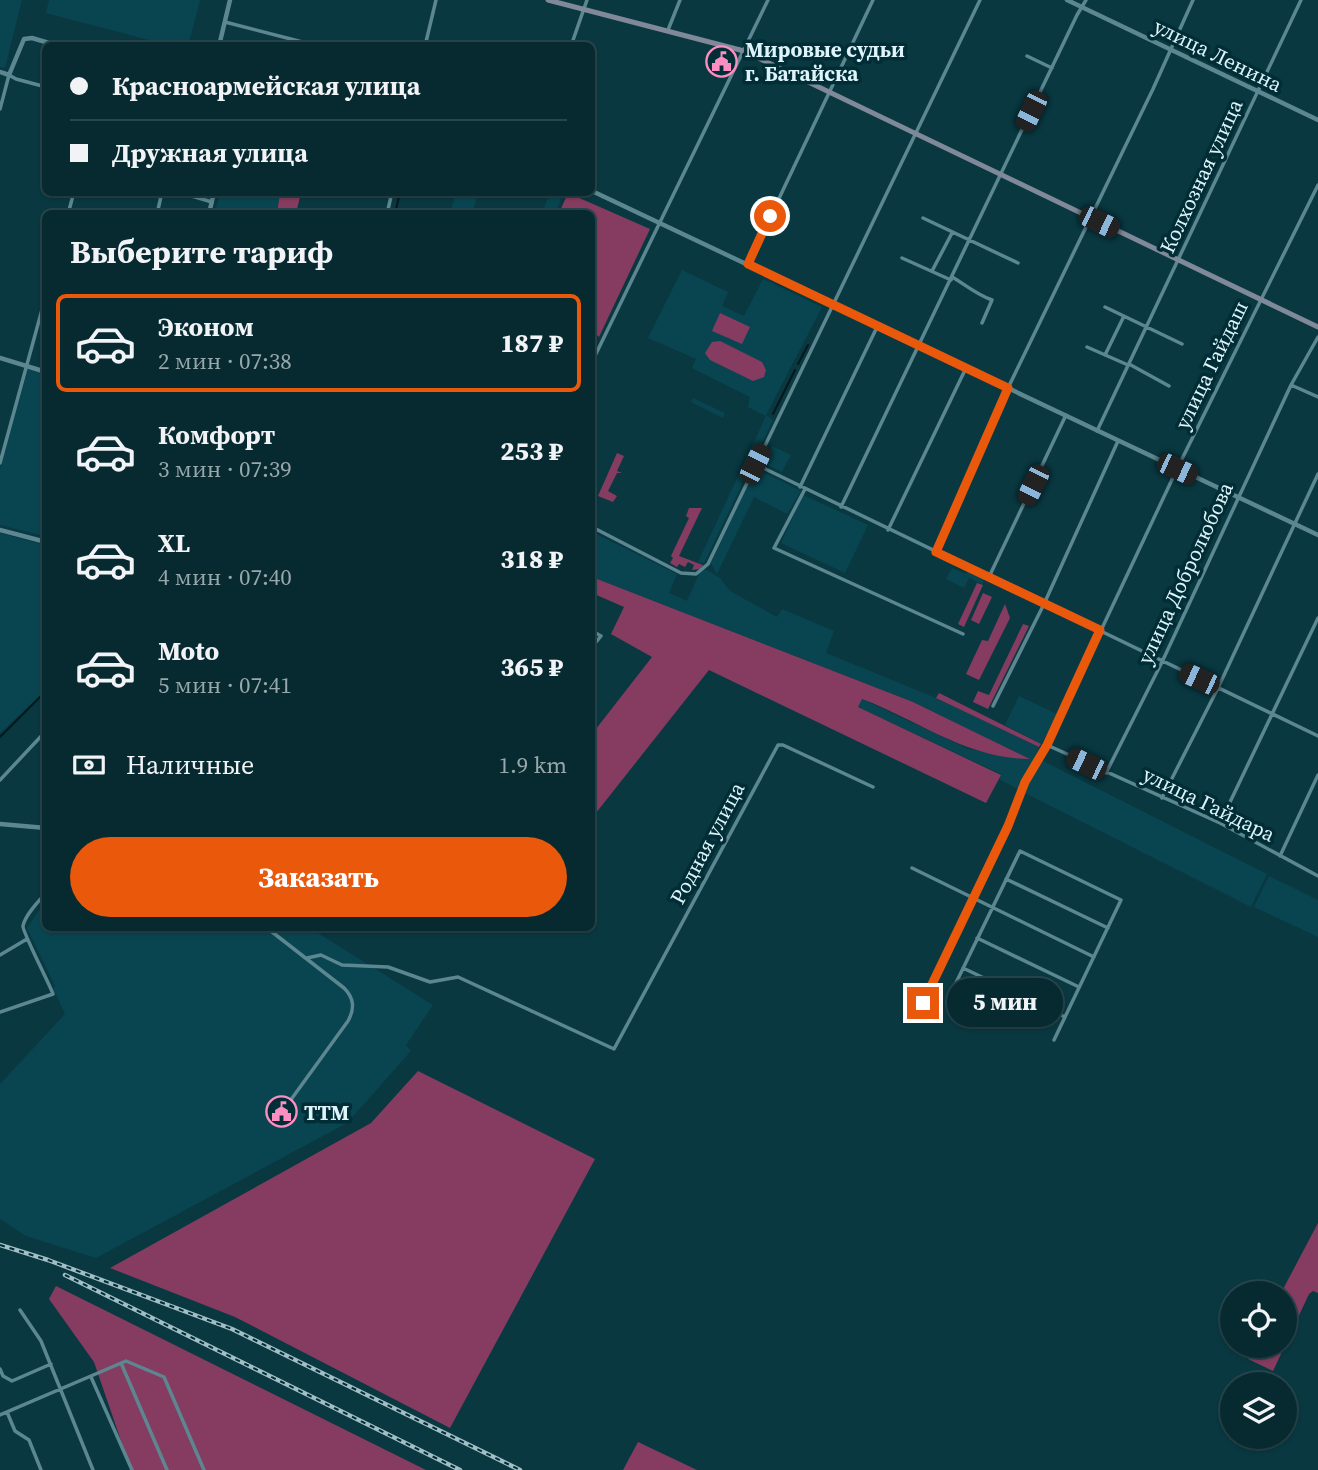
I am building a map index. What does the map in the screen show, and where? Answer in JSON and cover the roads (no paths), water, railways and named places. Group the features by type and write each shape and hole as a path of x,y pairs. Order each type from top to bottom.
{"main road":[{"path":"548,0 744,51 1318,327"}],"street":[{"path":"220,42 230,0"},
{"path":"426,42 436,0"},
{"path":"572,42 587,0"},
{"path":"668,30 680,0"},
{"path":"595,356 768,0"},
{"path":"748,264 873,0"},
{"path":"595,529 681,573 696,573 708,564 980,0"},
{"name":"улица Ленина","path":"1067,0 1318,120"},
{"path":"841,507 1086,0"},
{"path":"936,552 1008,388 1193,0"},
{"name":"Колхозная улица","path":"1097,431 1180,261 1301,0"},
{"path":"225,22 302,42"},
{"path":"280,42 281,37"},
{"path":"0,109 19,45 24,39 32,38 46,42"},
{"path":"1027,57 1052,68"},
{"path":"0,72 42,85"},
{"name":"улица Гайдаш","path":"923,1003 1008,826 1025,782 1047,745 1177,469 1318,185"},
{"path":"595,192 1318,535"},
{"path":"192,196 212,202"},
{"path":"210,210 213,196"},
{"path":"923,218 1018,263"},
{"path":"932,271 952,233"},
{"path":"902,258 974,289 979,296 992,300 982,323"},
{"path":"1105,307 1182,344"},
{"path":"0,464 42,309"},
{"path":"1105,355 1124,316"},
{"path":"878,325 774,548 963,634"},
{"name":"улица Добролюбова","path":"1106,774 1162,662 1291,385 1318,337"},
{"path":"1087,347 1168,386"},
{"path":"0,358 42,372"},
{"path":"888,530 966,368"},
{"path":"1291,385 1318,397"},
{"path":"989,577 1066,415"},
{"path":"993,706 1044,604 1118,441"},
{"path":"755,464 1318,736"},
{"path":"1162,798 1218,688 1318,474"},
{"path":"0,530 42,541"},
{"path":"1220,823 1318,618"},
{"path":"0,779 42,735"},
{"name":"Родная улица","path":"307,958 321,955 342,965 388,967 430,982 458,977 614,1049 778,745 873,787"},
{"name":"улица Гайдара","path":"1047,745 1106,774 1220,823 1318,876"},
{"path":"1280,856 1318,775"},
{"path":"0,824 42,828"},
{"path":"953,989 1020,851 1110,894 1121,900 1054,1040"},
{"path":"912,868 1094,957"},
{"path":"1006,879 1108,928"},
{"path":"0,1010 53,994 42,966 22,930 24,923 42,899"},
{"path":"271,931 350,994 353,1000 352,1013 282,1112"},
{"path":"977,938 1079,987"},
{"path":"0,955 26,939"},
{"path":"963,968 1065,1017"},
{"path":"20,1310 41,1341 93,1470"},
{"path":"0,1415 126,1361 164,1377 204,1470"},
{"path":"121,1363 167,1470"},
{"path":"0,1369 3,1376 12,1381 51,1364"},
{"path":"91,1377 132,1470"},
{"path":"7,1412 15,1431 29,1440 41,1470"}],"waterway":[{"path":"396,210 399,196"},
{"path":"798,364 808,345"},
{"path":"773,414 795,370"},
{"path":"0,737 42,695"}],"railway":[{"path":"0,1245 48,1260 232,1329 520,1470"},
{"path":"65,1275 460,1470"}],"place":[{"name":"Мировые судьи г. Батайска","path":"722,61"},
{"name":"ТТМ","path":"281,1112"}]}
